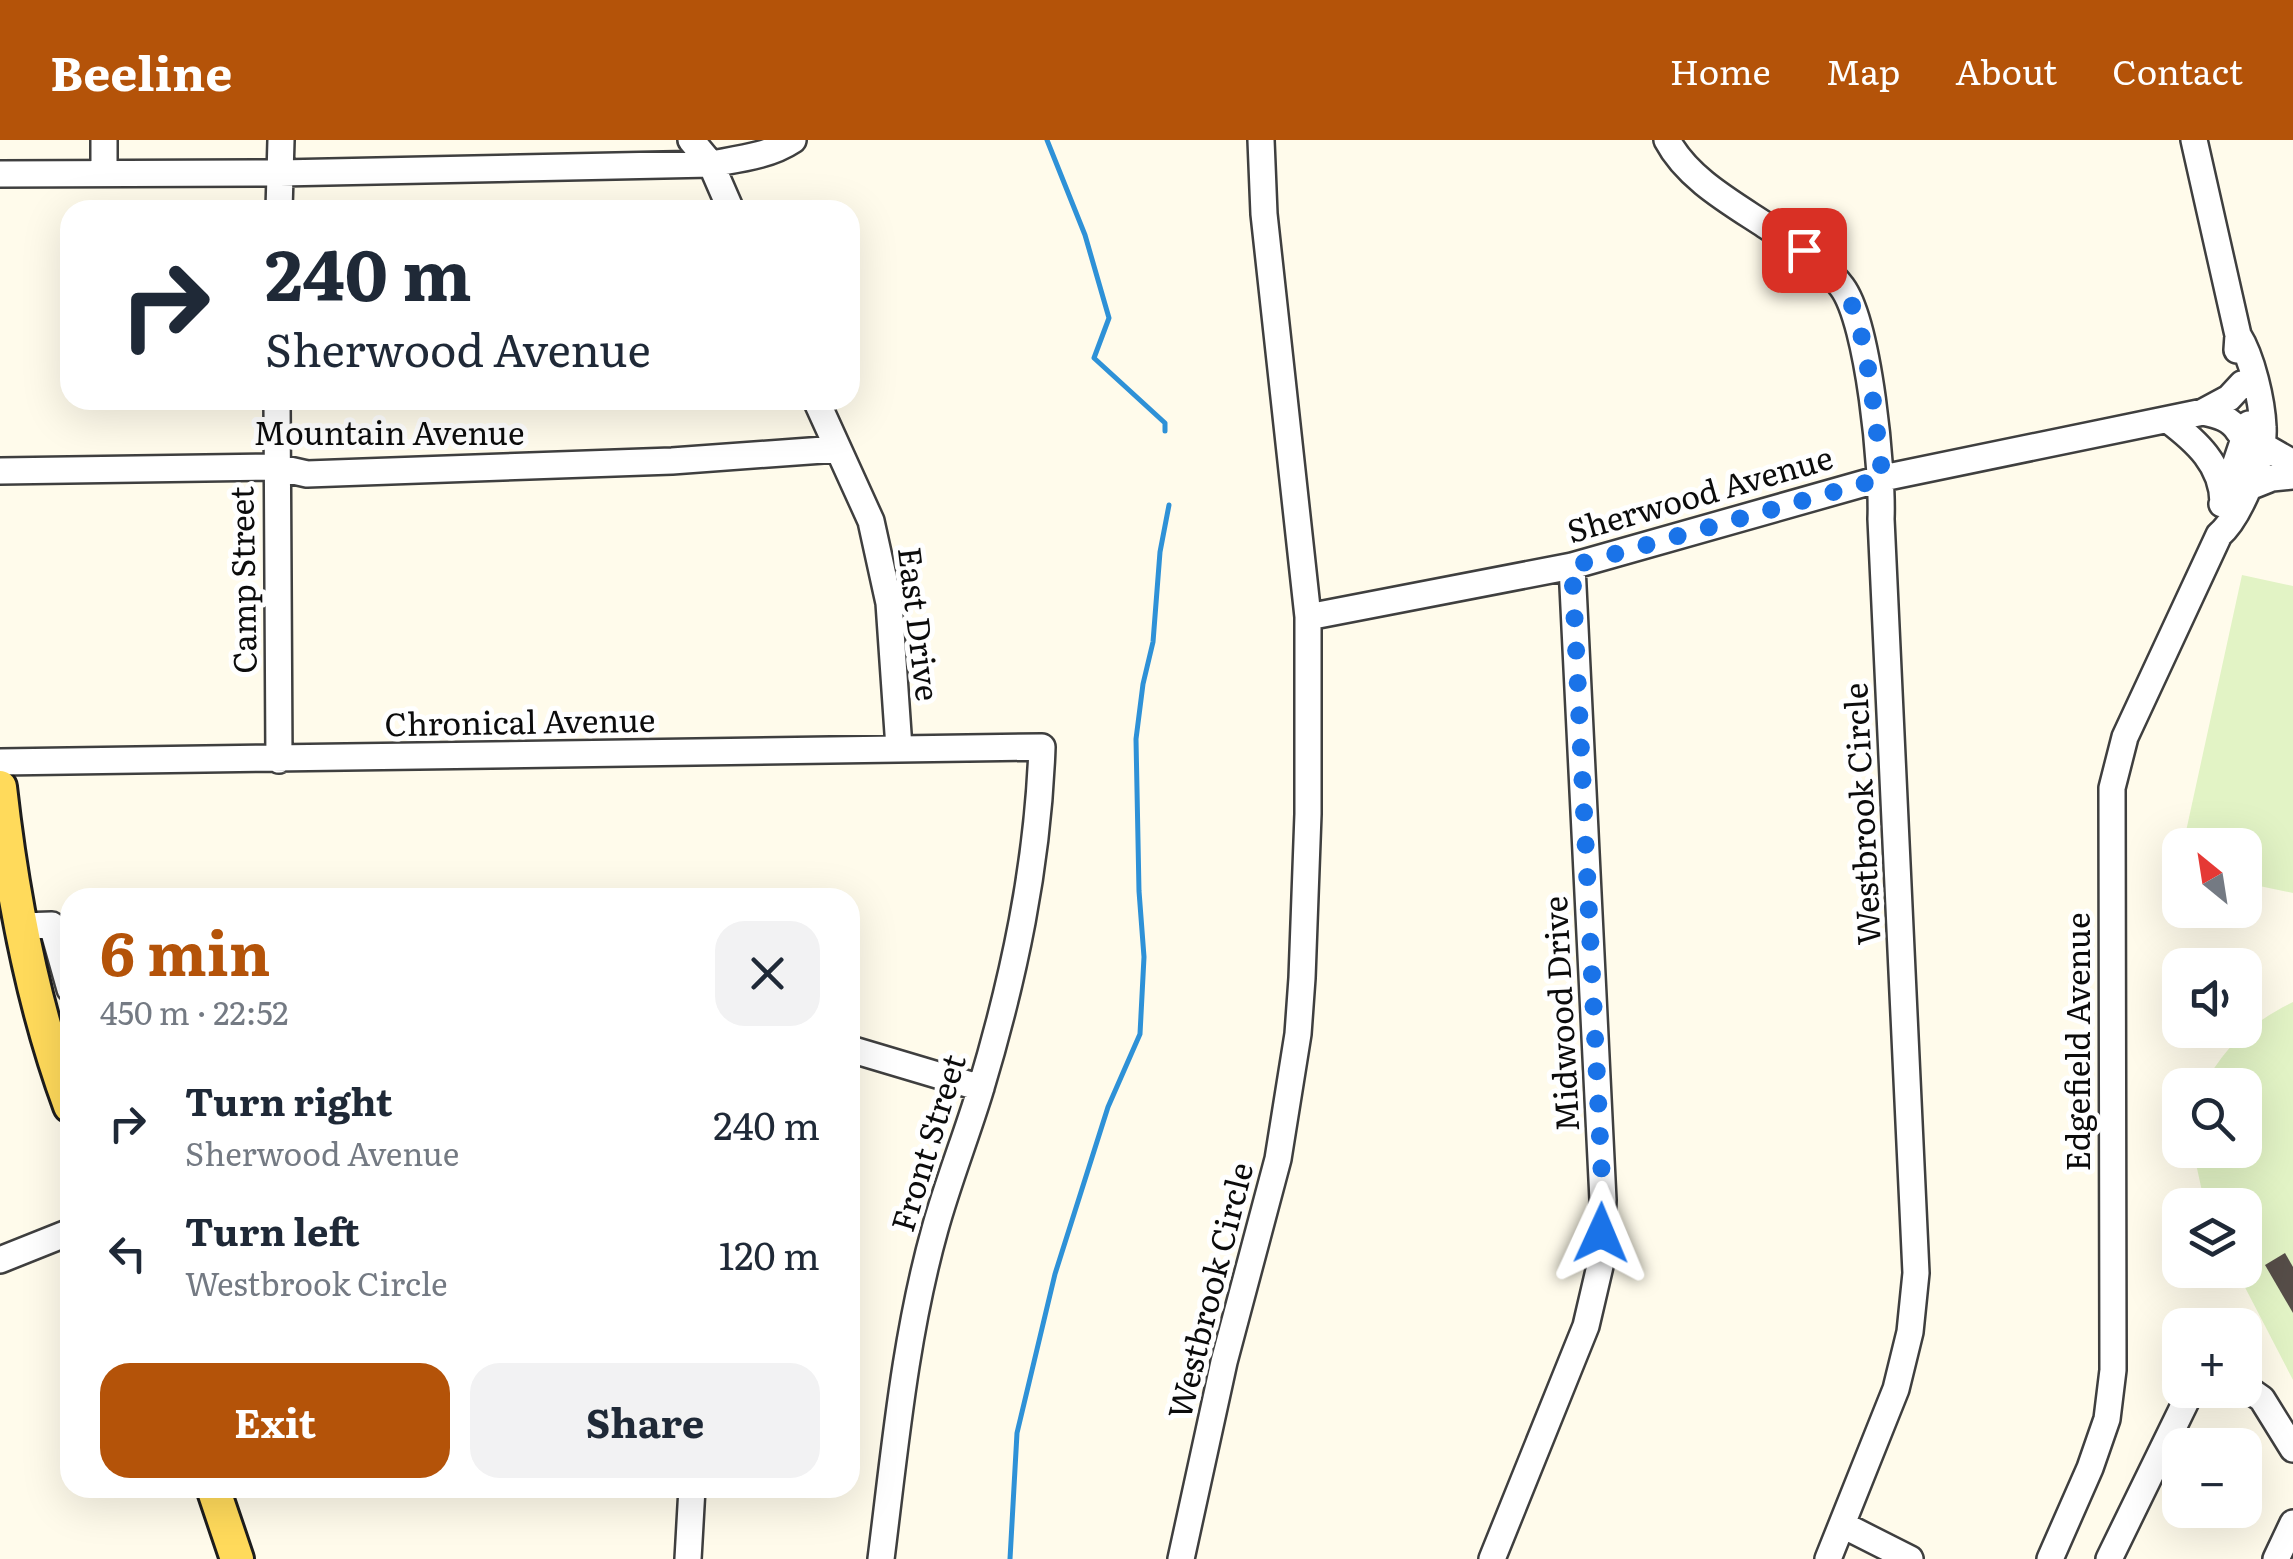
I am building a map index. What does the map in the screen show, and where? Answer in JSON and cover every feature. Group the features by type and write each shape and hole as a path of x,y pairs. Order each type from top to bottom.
{"main road":[{"path":"0,786 21,926 55,1010 60,1043"},
{"path":"216,1498 237,1559"}],"street":[{"path":"104,140 104,174"},
{"path":"280,200 281,140"},
{"path":"691,140 711,164 727,200"},
{"path":"0,174 711,164 752,156 793,140"},
{"name":"Westbrook Circle","path":"1181,1559 1224,1362 1278,1160 1298,1034 1308,814 1308,617 1264,214 1261,140"},
{"name":"Westbrook Circle","path":"1667,140 1709,188 1826,267 1846,291 1863,348 1883,478 1881,520 1916,1273 1910,1332 1896,1388 1828,1559"},
{"name":"Edgefield Avenue","path":"2050,1559 2107,1419 2113,1370 2112,788 2125,737 2219,535 2231,525 2247,488 2250,423 2236,355 2238,335 2194,140"},
{"name":"Edgefield Avenue","path":"2219,535 2217,519 2249,437 2264,428 2248,350 2238,335"},
{"name":"Sherwood Avenue","path":"1308,617 1572,566 1883,478 2188,416 2228,398 2242,384"},
{"name":"Camp Street","path":"277,410 279,760"},
{"name":"East Drive","path":"820,410 871,521 889,603 899,748"},
{"path":"2188,416 2219,432 2249,437 2293,463"},
{"name":"Edgefield Avenue","path":"2188,416 2220,482 2223,503"},
{"name":"Mountain Avenue","path":"0,471 276,467 306,474 672,462 837,449"},
{"path":"2247,488 2272,478 2293,476"},
{"name":"Midwood Drive","path":"1492,1559 1586,1326 1600,1266 1602,1180 1572,566"},
{"name":"Chronical Avenue","path":"0,762 1042,747"},
{"name":"Front Street","path":"882,1559 912,1326 936,1228 981,1088 1025,920 1040,808 1042,747"},
{"path":"21,926 52,925 60,954"},
{"path":"860,1053 981,1088"},
{"path":"0,1260 60,1236"},
{"path":"2262,1399 2293,1449"},
{"path":"2109,1559 2183,1408"},
{"path":"688,1559 691,1498"},
{"path":"2276,1559 2293,1523"},
{"path":"1843,1525 1910,1559"}],"green space":[{"path":"2242,575 2293,586 2293,893 2262,887 2262,828 2187,828"},
{"path":"2293,1002 2293,1380 2262,1320 2262,1308 2256,1308 2245,1288 2262,1288 2262,1188 2201,1188 2197,1168 2262,1168 2262,1068 2215,1068 2230,1048 2262,1048 2264,1018"}],"building":[{"path":"2285,1253 2293,1267 2293,1313 2265,1265"}],"waterway":[{"path":"1047,140 1085,235 1109,318 1094,358 1165,423 1165,431"},
{"path":"1010,1559 1017,1433 1055,1274 1108,1107 1140,1034 1144,957 1136,739 1153,642 1160,552 1169,505"}],"route":[{"path":"1601,1233 1603,1200 1572,566 1883,478 1863,348 1846,291 1826,267 1804,250"}]}
